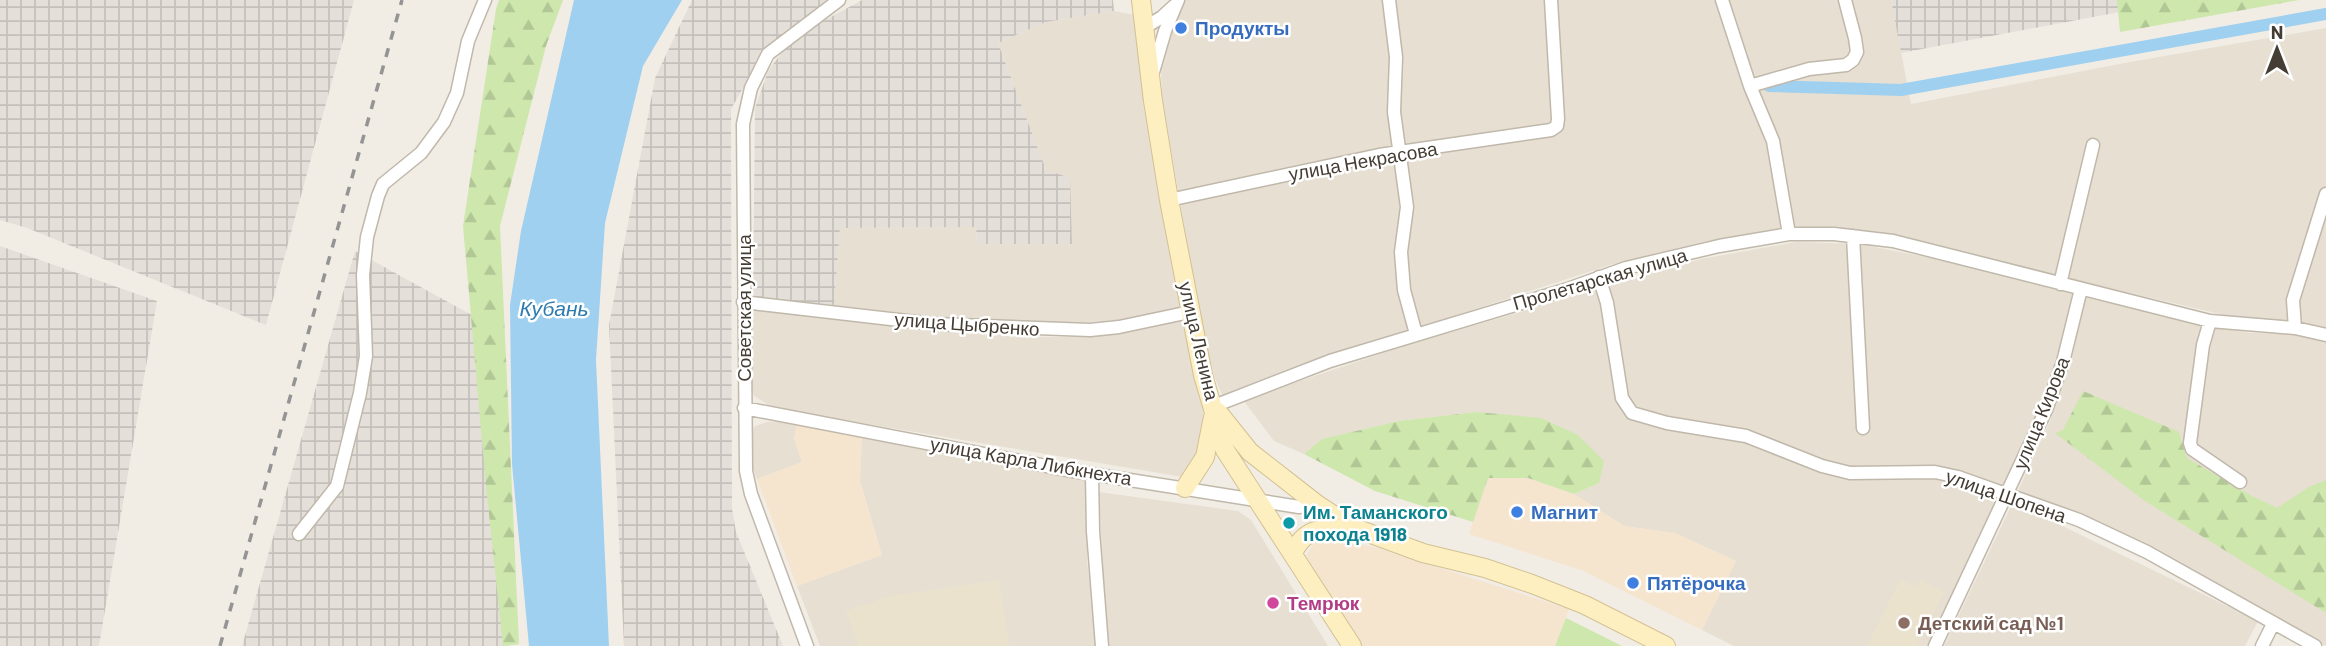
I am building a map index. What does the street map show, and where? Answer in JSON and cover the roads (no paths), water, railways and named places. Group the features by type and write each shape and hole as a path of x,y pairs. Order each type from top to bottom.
{"main road":[{"name":"улица Ленина","path":"1141,0 1150,81 1169,200 1203,375 1225,450 1352,646"},
{"path":"1185,488 1205,457 1214,406"},
{"path":"1214,406 1250,452 1318,505 1352,527 1423,553 1485,568 1532,584 1585,605 1666,646"},
{"path":"1293,553 1298,541 1307,533 1321,529 1352,527"}],"street":[{"path":"299,534 337,486 360,393 366,356 363,275 368,237 378,196 383,184 421,153 444,122 457,93 468,41 485,0"},
{"name":"Советская улица","path":"807,646 751,494 744,452 743,124 751,88 768,54 839,0"},
{"path":"1389,0 1396,57 1394,112 1407,207 1401,252 1404,289 1416,334"},
{"name":"улица Некрасова","path":"1169,200 1379,155 1551,130 1557,126 1551,0"},
{"path":"1722,0 1750,86 1773,141 1789,234"},
{"path":"1750,86 1809,69 1846,65 1853,60 1857,52 1845,0"},
{"path":"1144,28 1163,17 1177,2"},
{"path":"1150,81 1177,2"},
{"path":"2060,284 2093,145"},
{"path":"2295,328 2293,300 2326,194"},
{"name":"Пролетарская улица","path":"1214,406 1318,366 1565,290 1626,268 1719,246 1789,234 1853,236 1893,241 2210,321 2295,328 2326,335"},
{"path":"1853,236 1863,428"},
{"name":"улица Шопена","path":"1599,277 1607,303 1622,398 1632,413 1667,423 1746,436 1822,466 1850,473 1882,475 1935,472 1958,477 2078,520 2147,552 2315,646"},
{"name":"улица Кирова","path":"1935,646 2046,410 2063,362 2081,289"},
{"name":"улица Цыбренко","path":"743,302 934,324 1090,330 1119,327 1190,312"},
{"path":"2210,321 2200,362 2201,375 2190,436 2192,449 2240,482"},
{"name":"улица Карла Либкнехта","path":"744,408 1092,474 1299,507 1318,505"},
{"path":"1092,474 1093,531 1102,646"},
{"path":"2262,646 2273,624"}],"water":[{"name":"Кубань","path":"574,0 682,0 643,66 605,223 596,360 609,646 529,646 512,464 510,305 521,231"}],"waterway":[{"path":"1769,86 1901,90 2326,14"}],"railway":[{"path":"220,646 402,0"}],"place":[{"name":"Продукты","path":"1181,28"},
{"name":"Магнит","path":"1517,512"},
{"name":"Им. Таманского похода 1918","path":"1289,523"},
{"name":"Пятёрочка","path":"1633,583"},
{"name":"Темрюк","path":"1273,603"},
{"name":"Детский сад №1","path":"1904,623"}]}
